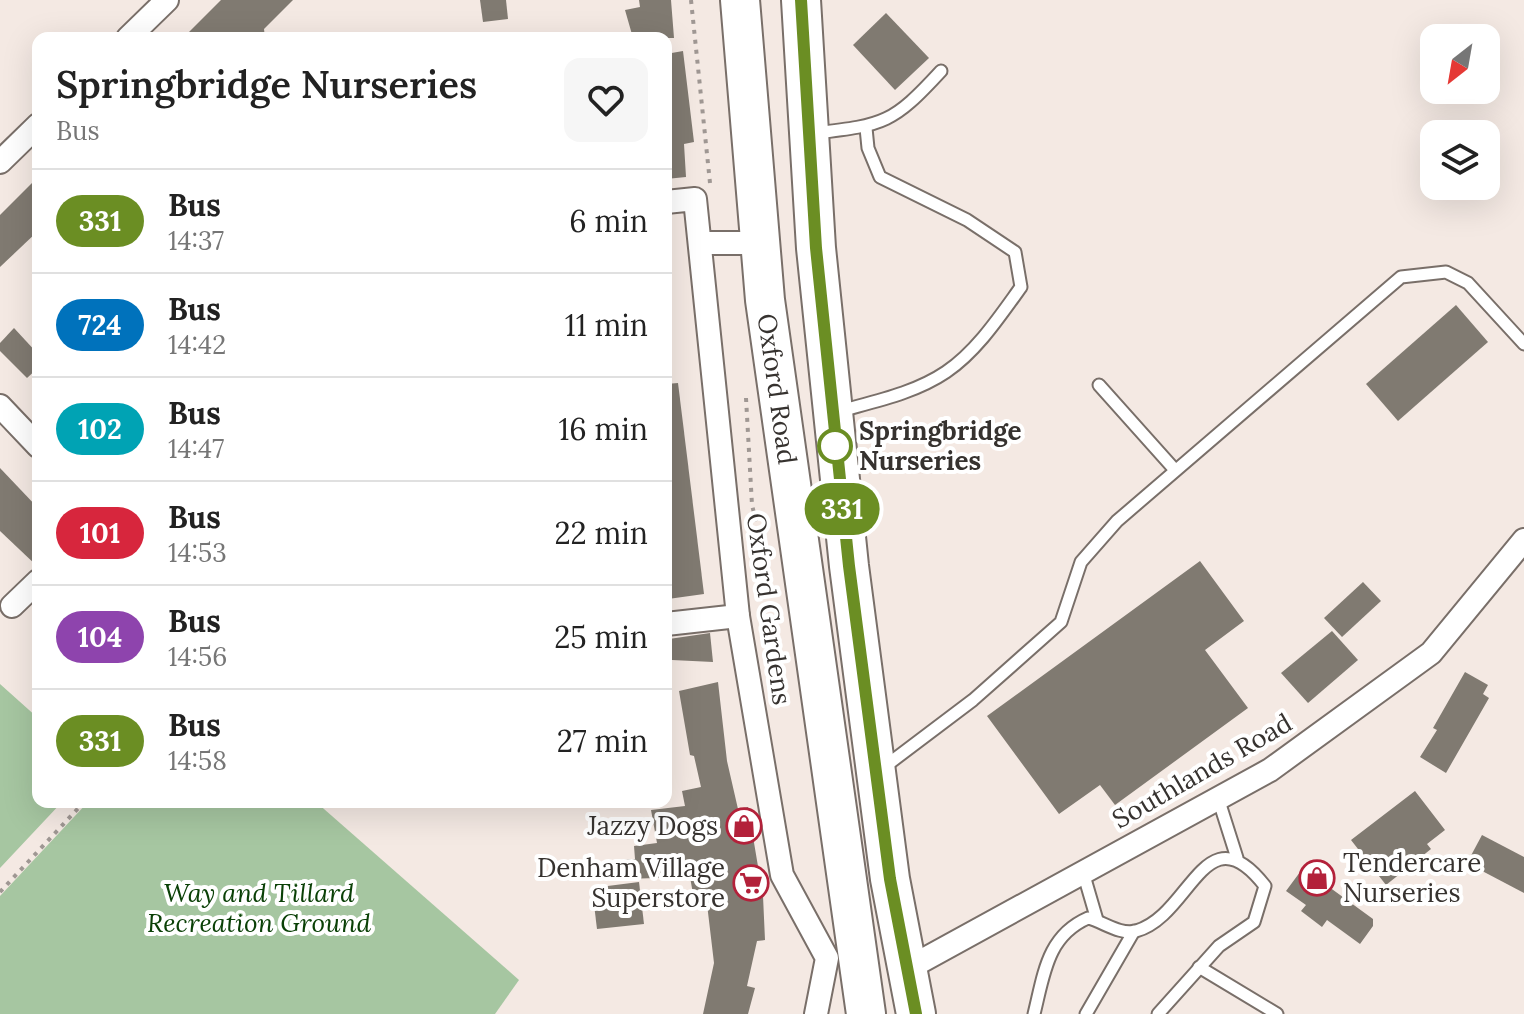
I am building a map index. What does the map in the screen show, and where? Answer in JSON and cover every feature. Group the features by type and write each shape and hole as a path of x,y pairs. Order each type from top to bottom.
{"highway":[{"name":"Oxford Road","path":"740,0 759,243 841,957 866,1014"},
{"name":"Oxford Road","path":"801,0 816,248 832,413 876,774 916,1014"}],"street":[{"path":"133,32 157,3"},
{"path":"0,162 32,131"},
{"path":"672,201 695,199"},
{"name":"Oxford Gardens","path":"695,199 738,616 782,875 841,957"},
{"path":"700,243 759,243"},
{"path":"0,406 32,440"},
{"name":"Southlands Road","path":"907,969 1270,770 1431,653 1524,540"},
{"path":"6,610 32,586"},
{"path":"672,623 738,616"},
{"path":"816,1014 841,957"},
{"path":"907,969 908,1014"}],"lane":[{"path":"811,133 866,128 904,111 941,71"},
{"path":"832,413 904,393 947,371 992,327 1021,287 1015,252 967,220 880,177 868,148 866,128"},
{"path":"876,774 973,700 1061,622 1081,562 1117,521 1401,277 1446,272 1468,283 1524,344"},
{"path":"1099,385 1175,470"},
{"path":"1218,798 1237,858"},
{"path":"1034,1014 1048,960 1066,927 1088,918 1119,931 1134,931 1149,925 1212,863 1226,856 1237,858 1247,864 1265,886 1254,922 1219,946 1158,1014"},
{"path":"1083,872 1097,920"},
{"path":"1086,1014 1134,931"},
{"path":"1199,967 1277,1014"}],"path":[{"path":"691,0 711,191 695,199"},
{"path":"731,539 758,529 752,505 745,396"},
{"path":"0,892 78,808"}],"green space":[{"path":"0,684 32,713 32,808 56,808 0,868"},
{"name":"Way and Tillard Recreation Ground","path":"82,808 323,808 519,980 495,1014 0,1014 0,896"}],"building":[{"path":"221,0 293,0 264,32 189,32"},
{"path":"480,0 506,0 508,19 483,22"},
{"path":"639,0 671,0 674,38 672,32 631,32 625,10 640,7"},
{"path":"886,13 929,58 895,90 853,45"},
{"path":"683,51 694,142 684,144 686,177 672,178 672,53"},
{"path":"32,183 32,237 0,267 0,215"},
{"path":"1456,305 1488,342 1398,421 1366,384"},
{"path":"14,328 32,348 32,373 27,378 0,351 0,343"},
{"path":"678,383 704,594 672,598 672,384"},
{"path":"0,468 32,502 32,561 0,531"},
{"path":"1200,561 1244,621 1205,650 1248,708 1115,805 1100,785 1059,814 987,716"},
{"path":"1363,582 1381,601 1342,637 1324,618"},
{"path":"1332,631 1358,660 1308,703 1281,673"},
{"path":"710,633 713,662 672,660 672,639"},
{"path":"1465,672 1488,685 1483,694 1489,698 1446,773 1420,757"},
{"path":"718,682 727,761 738,809 748,807 763,896 765,940 757,941 747,986 755,988 748,1014 703,1014 714,963 707,904 695,905 690,877 624,879 623,860 635,859 634,846 657,843 651,810 685,806 682,791 701,787 694,756 690,755 679,691"},
{"path":"1415,791 1445,830 1427,844 1431,849 1386,885 1351,840"},
{"path":"1482,835 1524,857 1524,893 1467,863"},
{"path":"1303,868 1373,919 1373,926 1360,944 1327,920 1322,927 1301,911 1306,905 1286,891"},
{"path":"639,882 644,924 597,929 592,888"}],"bus line":[{"name":"331","path":"801,0 816,248 849,566 890,879 916,1014"}],"place":[{"name":"Springbridge Nurseries","path":"835,446"},
{"name":"Jazzy Dogs","path":"744,826"},
{"name":"Tendercare Nurseries","path":"1317,878"},
{"name":"Denham Village Superstore","path":"751,883"}]}
